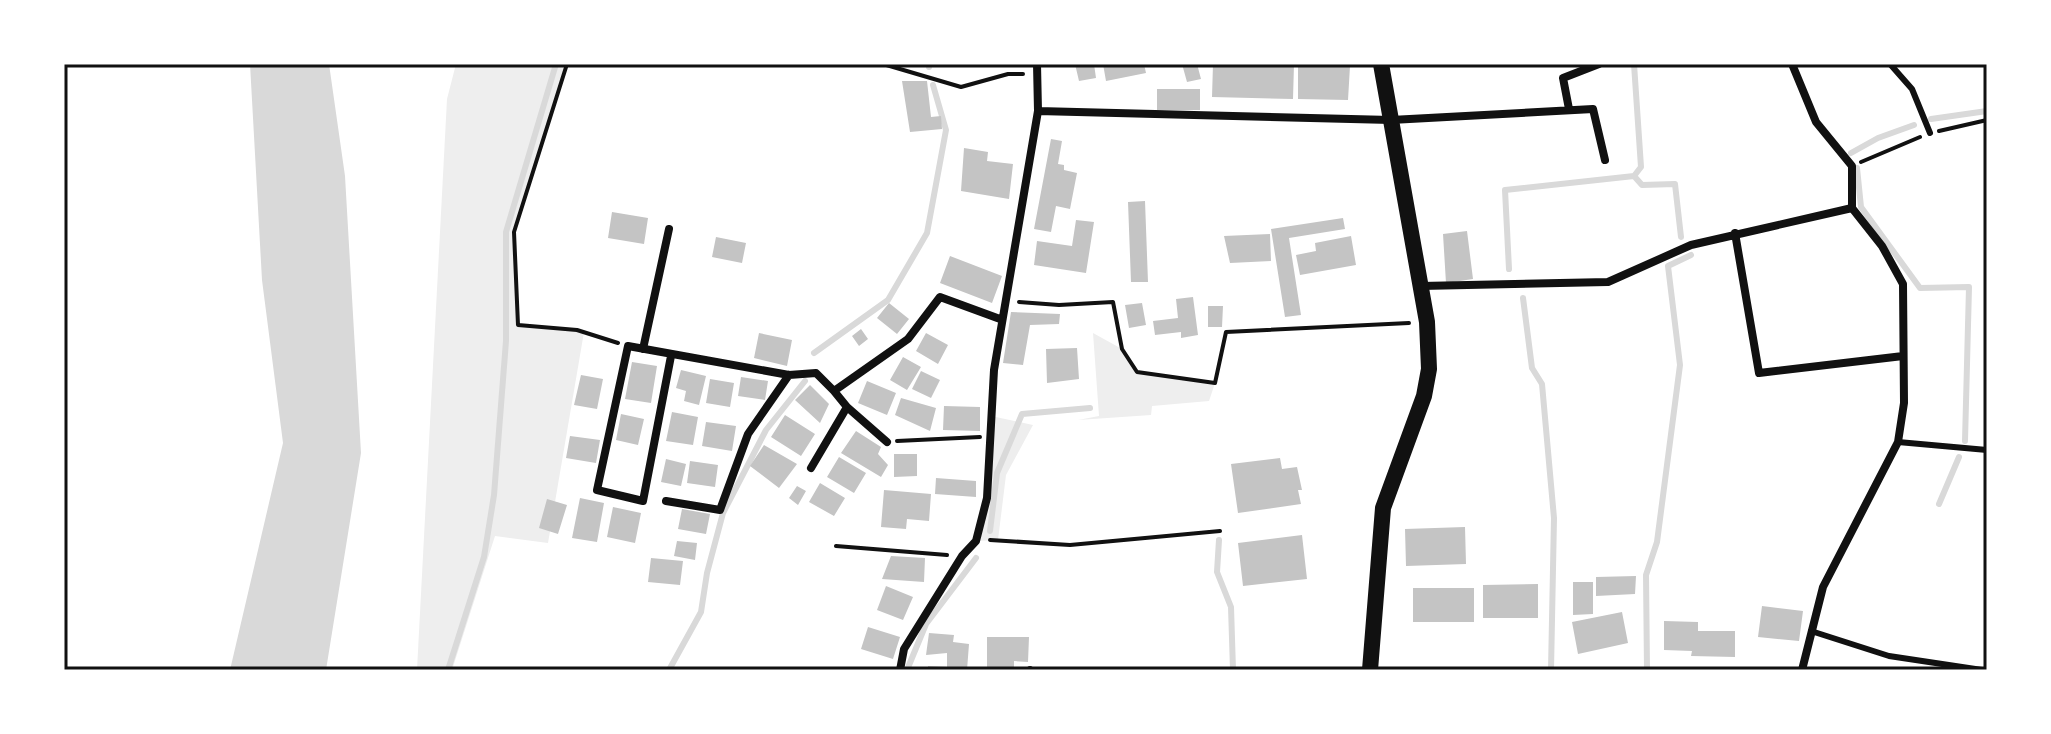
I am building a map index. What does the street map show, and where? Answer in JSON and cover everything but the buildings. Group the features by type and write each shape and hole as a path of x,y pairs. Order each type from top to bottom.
{"main road":[{"path":"1370,670 1383,508 1424,396 1429,369 1427,322 1381,64"}],"street":[{"path":"900,670 904,649 962,556 976,541 987,498 1000,319 1006,301 1038,111 1037,64"},
{"path":"1569,109 1563,78 1599,64"},
{"path":"1792,64 1816,122 1852,166 1852,208 1882,246 1903,284 1904,403 1898,442 1823,587 1802,670"},
{"path":"1038,111 1391,120 1593,109 1605,160"},
{"path":"1421,286 1608,282 1691,245 1852,208"},
{"path":"643,349 669,229"},
{"path":"1735,233 1759,373 1903,356"},
{"path":"834,391 908,339 940,297 1000,319"},
{"path":"671,356 643,501 597,490 628,346 789,375 816,373 847,407 887,442"},
{"path":"666,501 720,510 748,434 789,375"},
{"path":"811,468 847,407"}],"lane":[{"path":"1890,64 1912,89 1930,133"},
{"path":"1898,442 1987,450"},
{"path":"1811,631 1889,656 1982,670"}],"path":[{"path":"567,64 514,232 518,325 577,330 628,346"},
{"path":"883,64 961,87 1008,74 1038,74"},
{"path":"1852,166 1930,133 1987,120"},
{"path":"1006,301 1059,305 1113,302 1122,349 1137,372 1215,383 1226,332 1427,322"},
{"path":"887,442 990,437"},
{"path":"976,541 1070,545 1220,531"},
{"path":"836,546 962,556"}],"shaded area":[{"path":"250,64 329,64 345,176 361,453 326,670 230,670 283,443 262,280"},
{"path":"456,64 567,64 514,232 518,325 584,332 548,543 495,536 452,670 417,670 447,99"},
{"path":"1093,333 1122,349 1137,372 1215,383 1209,401 1152,406 1151,415 1078,420 1099,416"},
{"path":"991,416 1033,425 1006,475 998,540 976,541 987,498"}],"waterway":[{"path":"448,670 484,557 494,495 506,341 506,232 556,64"},
{"path":"1634,64 1641,167 1634,176 1642,185 1675,184 1681,237"},
{"path":"814,353 888,300 927,233 946,130 933,85"},
{"path":"1931,119 1987,111"},
{"path":"1851,153 1878,138 1914,125"},
{"path":"1857,168 1861,207 1920,288 1969,287 1965,441"},
{"path":"1509,269 1505,190 1634,176"},
{"path":"1647,670 1646,575 1657,542 1680,365 1668,266 1691,255"},
{"path":"1523,298 1532,368 1542,384 1554,518 1551,670"},
{"path":"669,670 701,612 707,573 723,513 766,430 805,381"},
{"path":"990,531 997,473 1022,414 1090,408"},
{"path":"1939,504 1959,457"},
{"path":"1219,540 1217,572 1231,607 1233,670"},
{"path":"907,670 926,624 976,558"}]}
